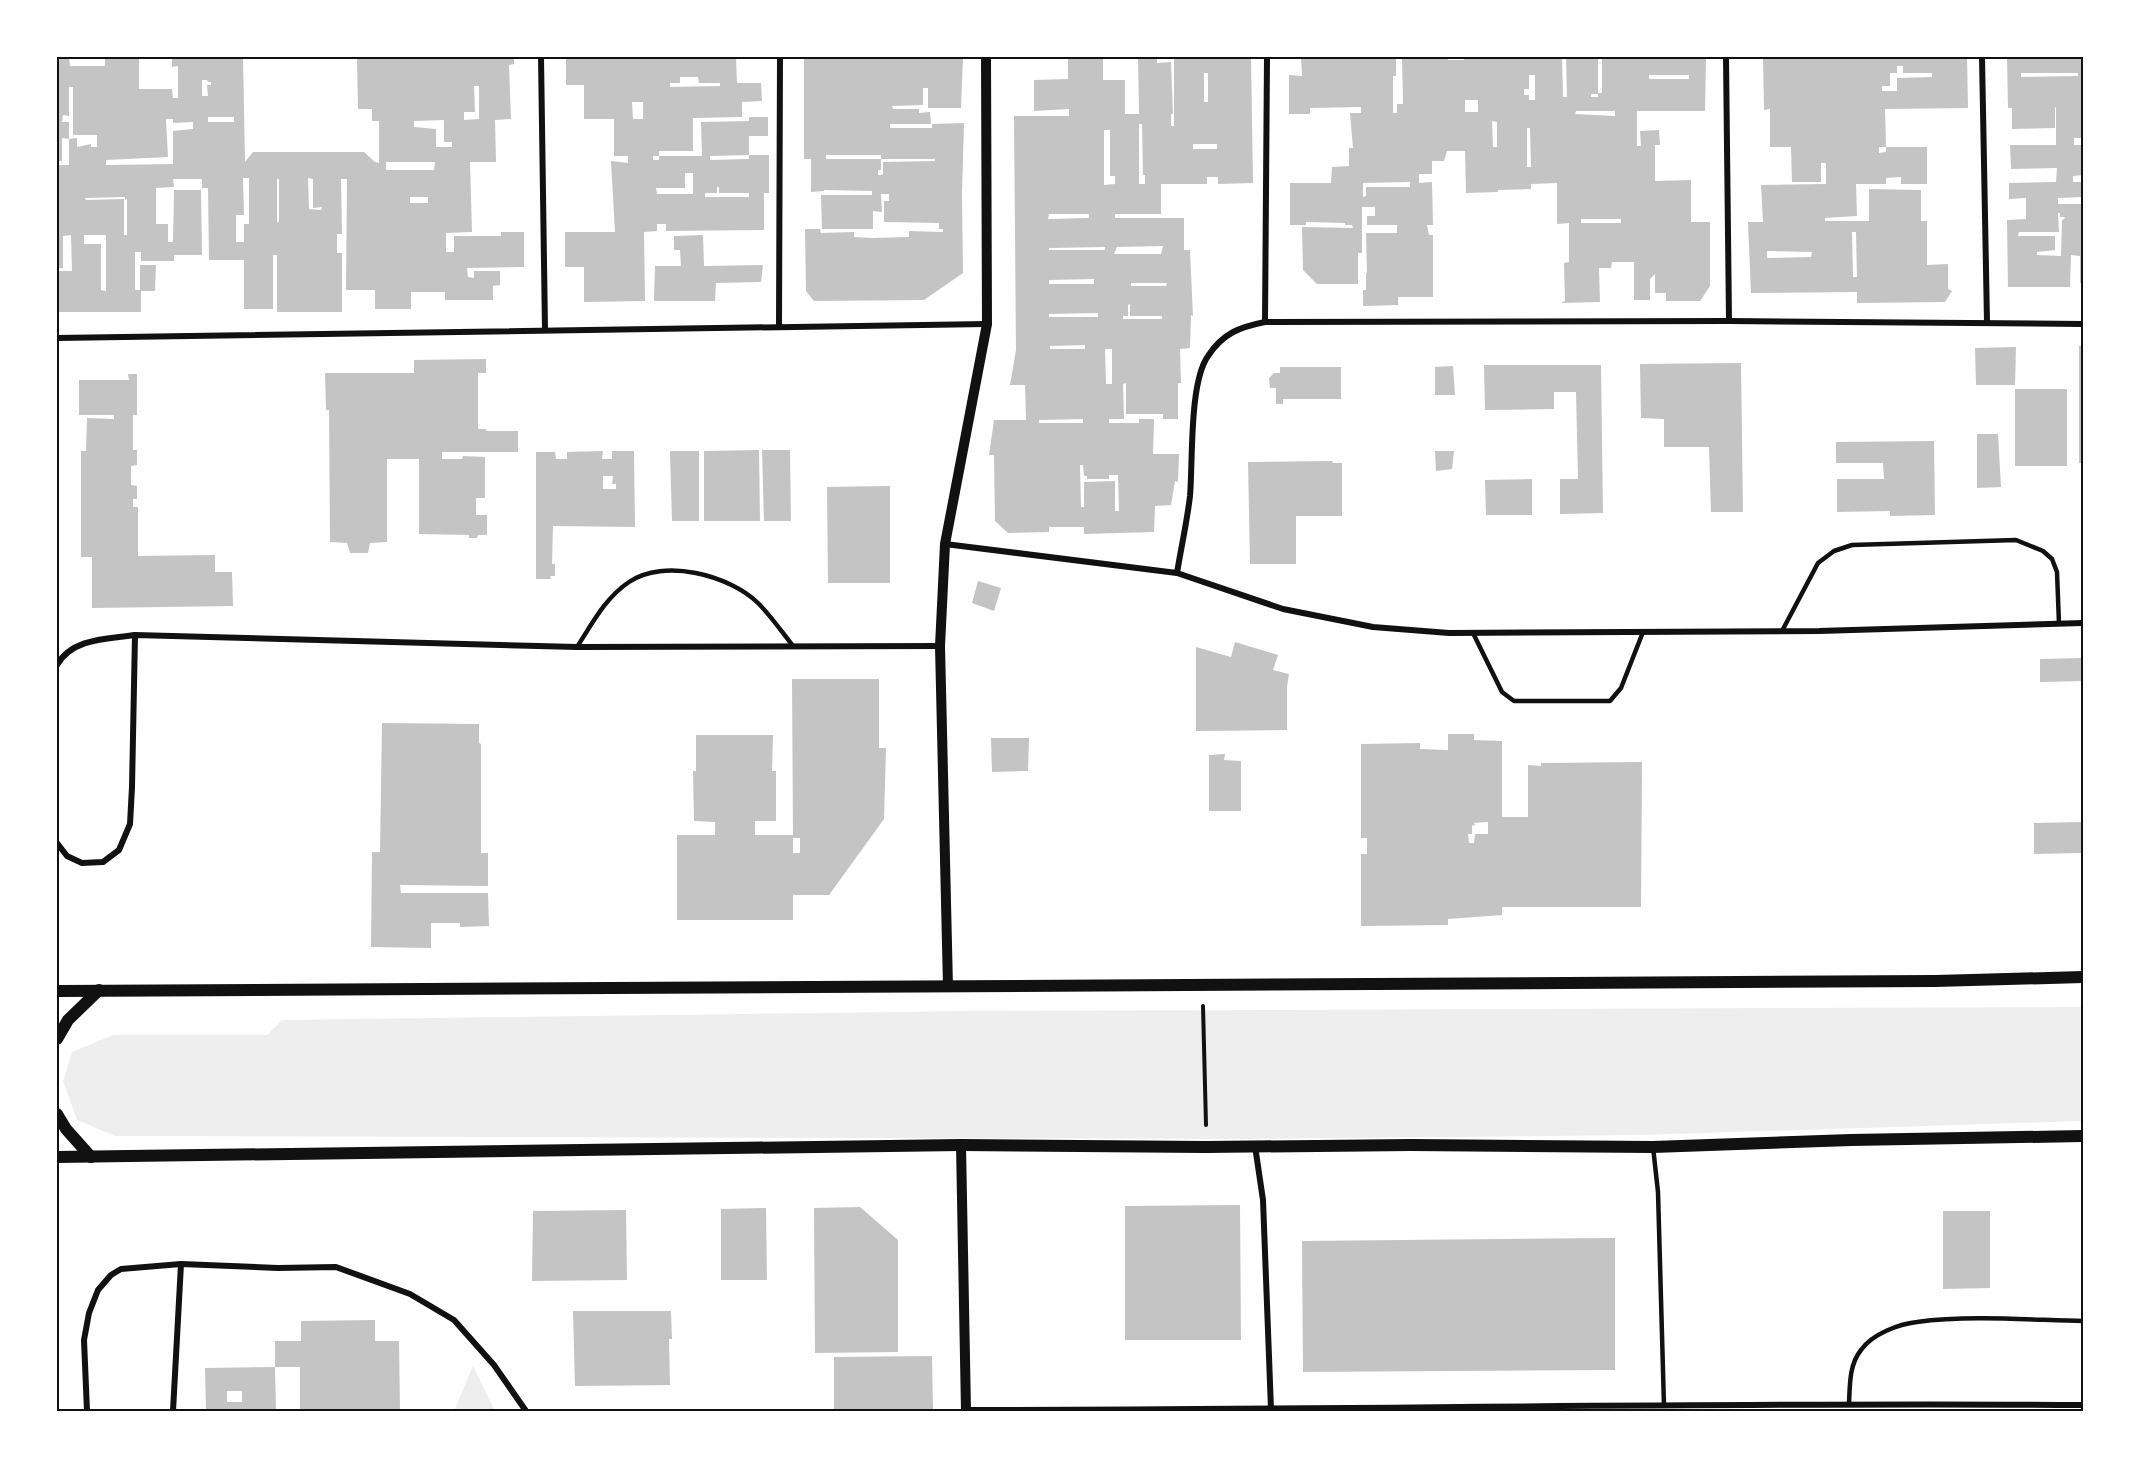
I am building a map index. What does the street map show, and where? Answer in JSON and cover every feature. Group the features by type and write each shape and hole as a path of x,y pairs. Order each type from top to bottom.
{"main road":[{"path":"57,991 1924,981 2083,977"},
{"path":"57,1039 68,1020 99,990"},
{"path":"57,1114 66,1129 91,1157"},
{"path":"57,1157 962,1145 1653,1147 1851,1140 2083,1136"}],"street":[{"path":"541,57 545,330"},
{"path":"778,326 780,57"},
{"path":"948,987 940,646 945,544 987,324 986,57"},
{"path":"1265,322 1267,57"},
{"path":"1726,57 1729,321"},
{"path":"1982,57 1987,322"},
{"path":"1177,573 1190,497 1199,376 1207,357 1220,342 1239,327 1265,322 1729,321 2083,324"},
{"path":"57,338 987,324"},
{"path":"945,544 1177,573 1283,609 1361,625 1438,633 1782,631 2083,623"},
{"path":"57,664 69,650 92,640 135,635 577,647 940,646"},
{"path":"57,843 67,856 82,863 103,862 119,850 130,824 135,635"},
{"path":"962,1145 966,1411 1392,1409 1849,1403 2083,1405"},
{"path":"1256,1146 1263,1200 1271,1409"},
{"path":"173,1411 181,1264"},
{"path":"87,1411 84,1340 89,1313 98,1290 111,1275 121,1269 181,1264 278,1268 336,1267 410,1294 454,1320 494,1365 526,1411"}],"lane":[{"path":"1782,631 1818,563 1833,551 1852,545 1971,540 2016,540 2043,551 2052,559 2057,572 2059,624"},
{"path":"577,647 604,605 629,582 654,571 688,571 728,583 757,602 794,646"},
{"path":"1473,633 1502,692 1514,701 1610,701 1621,688 1643,632"},
{"path":"1653,1147 1658,1192 1664,1406"},
{"path":"1849,1403 1851,1374 1855,1360 1870,1340 1886,1332 1916,1322 1982,1319 2083,1321"},
{"path":"1880,1403 1880,1411"}],"path":[{"path":"1203,985 1206,1147"}],"shaded area":[{"path":"2083,1007 2083,1121 1641,1135 1255,1139 115,1136 77,1120 63,1081 72,1052 113,1035 267,1035 282,1020 965,1011"},
{"path":"473,1366 495,1411 454,1411"}],"building":[{"path":"57,57 69,57 70,66 105,66 105,57 139,57 139,89 172,89 173,98 178,98 178,66 172,67 172,57 243,57 245,162 253,152 364,152 379,163 379,121 372,121 372,109 358,109 357,57 389,59 389,57 514,57 514,64 509,65 511,119 495,120 496,162 470,162 472,232 446,233 446,252 454,252 454,236 501,236 501,232 524,232 524,267 467,268 468,277 474,278 474,271 500,271 500,285 493,286 493,300 445,300 445,292 411,292 411,309 375,309 375,290 346,290 347,179 341,179 342,234 337,234 337,253 342,253 342,312 277,312 277,255 273,255 273,309 244,309 244,260 209,260 208,188 202,188 202,179 173,179 174,187 156,188 156,224 168,224 168,242 173,242 174,190 201,190 202,255 174,255 174,261 141,261 141,252 135,252 135,290 140,290 140,265 156,265 155,291 141,291 141,312 57,312 57,271 72,271 71,235 63,236 63,268 57,268 57,165 69,165 69,139 62,138 62,161 57,161","holes":["202,80 211,82 211,85 207,85 208,96 202,96","474,86 479,86 479,119 464,120 464,112 475,112","69,87 73,87 73,135 97,135 97,147 91,147 91,144 77,147 77,138 69,139 69,122 62,122 63,115 69,116","208,117 234,117 234,122 208,122","166,119 173,119 173,123 193,122 193,129 173,131 173,164 106,165 106,160 168,157","444,120 444,142 452,142 452,147 436,147 436,129 414,127 414,121","386,162 435,162 434,170 386,170","243,178 249,178 249,224 244,224 244,242 236,242 236,215 244,215","308,178 313,179 313,208 322,207 321,210 309,209","277,179 279,179 279,222 277,222","125,197 125,200 127,199 127,235 124,235 124,199 86,200 85,198","410,197 428,197 428,203 410,203","84,235 106,235 106,291 101,290 101,244 84,244"]},
{"path":"566,57 736,57 737,83 761,83 762,101 742,102 742,117 693,118 693,151 659,151 659,156 702,156 701,122 749,121 749,117 768,117 768,136 749,136 749,155 769,155 769,193 764,193 764,230 666,231 666,224 657,224 657,231 644,232 645,301 584,302 584,267 565,267 565,232 615,232 611,161 628,163 628,156 614,156 614,119 584,119 584,85 566,85","holes":["680,77 698,77 699,83 720,83 720,86 670,87 670,83 680,83","632,102 643,102 643,119 633,119","749,155 749,159 710,160 710,156","653,156 659,156 659,160 653,160","685,173 693,173 693,194 657,194 656,188 685,188","717,187 719,187 719,193 749,193 749,197 705,197 705,193 717,193"]},
{"path":"804,57 854,57 854,59 859,59 859,57 963,57 961,108 928,108 928,88 923,88 923,105 892,106 893,109 919,109 919,113 930,112 931,124 890,124 890,128 932,128 932,124 964,123 963,273 924,300 814,301 806,291 805,229 820,229 821,233 854,232 854,237 872,238 909,237 909,231 943,232 943,229 939,229 939,223 884,222 884,201 889,201 889,194 881,194 882,212 873,211 873,229 822,229 821,195 872,195 872,191 811,192 811,159 804,159","holes":["826,155 881,155 881,159 826,159","881,159 935,159 935,161 883,162 883,174 878,175 878,170 881,170"]},
{"path":"1068,57 1103,57 1103,80 1125,80 1125,114 1139,114 1138,57 1157,57 1157,63 1171,62 1173,114 1171,114 1171,126 1174,126 1174,57 1251,57 1253,183 1218,184 1218,177 1207,177 1207,184 1161,184 1161,214 1115,214 1115,218 1184,218 1184,250 1190,250 1193,316 1191,315 1190,348 1180,349 1181,383 1178,383 1178,419 1163,419 1163,414 1126,414 1126,383 1123,384 1124,419 1109,419 1109,423 1139,423 1139,419 1154,419 1153,454 1179,454 1178,482 1175,481 1171,505 1155,506 1154,532 1084,534 1084,527 1049,527 1049,532 1008,533 995,521 994,455 989,455 994,420 1026,420 1025,385 1010,385 1016,350 1014,116 1069,116 1069,109 1034,111 1034,80 1068,79","holes":["1204,73 1208,73 1208,102 1204,102","1139,124 1142,124 1143,175 1145,175 1145,184 1139,184","1104,130 1110,130 1110,176 1115,176 1115,184 1104,185","1193,144 1217,144 1217,149 1193,149","1049,214 1089,214 1089,218 1048,219","1163,246 1161,254 1114,254 1117,247","1105,247 1105,250 1049,250 1049,248","1094,279 1094,284 1049,284 1049,280","1131,283 1167,283 1166,286 1131,286","1130,304 1130,316 1162,316 1162,319 1123,319 1123,316 1128,316 1128,305","1098,313 1098,317 1049,317 1049,314","1085,345 1085,349 1050,349 1050,346","1105,349 1112,349 1112,384 1106,384","1083,419 1083,423 1039,423 1039,420","1080,465 1083,465 1084,476 1087,476 1087,479 1109,479 1109,475 1118,475 1119,511 1115,511 1115,481 1084,482 1084,507 1081,507"]},
{"path":"1301,57 1396,57 1396,76 1393,76 1393,113 1397,113 1397,104 1403,104 1402,57 1448,57 1448,60 1464,60 1464,57 1562,57 1563,97 1567,97 1566,57 1598,57 1598,93 1602,93 1602,57 1706,57 1705,111 1637,111 1637,146 1641,146 1640,131 1659,130 1660,145 1655,145 1655,181 1691,180 1691,222 1710,222 1710,286 1700,301 1666,301 1666,293 1655,293 1655,274 1650,279 1650,300 1634,300 1634,262 1612,262 1611,268 1599,268 1600,302 1561,303 1565,301 1564,263 1569,262 1569,223 1557,224 1557,183 1531,184 1531,189 1466,193 1465,151 1447,151 1444,161 1432,161 1432,174 1419,174 1419,183 1432,182 1433,225 1427,225 1429,235 1433,235 1433,297 1398,297 1398,305 1363,306 1363,290 1366,290 1367,273 1366,233 1397,233 1397,225 1367,225 1367,216 1375,216 1375,207 1362,207 1362,253 1358,253 1358,284 1317,284 1303,270 1302,227 1353,228 1352,225 1345,225 1345,223 1306,222 1306,225 1290,225 1290,183 1331,183 1332,167 1349,166 1349,148 1353,148 1350,113 1361,113 1361,107 1310,108 1310,114 1289,114 1289,75 1302,76","holes":["1529,75 1535,75 1535,100 1529,100 1529,95 1524,95 1524,89 1529,89","1649,75 1689,75 1689,79 1649,79","1465,100 1478,100 1478,112 1465,112","1576,111 1615,111 1615,116 1575,114","1492,121 1497,122 1497,147 1493,147","1527,128 1530,128 1531,167 1527,167","1410,182 1410,187 1366,187 1366,196 1363,197 1363,183","1581,219 1621,219 1621,223 1581,223"]},
{"path":"1763,57 1967,57 1968,108 1885,109 1886,147 1927,147 1927,184 1901,184 1901,177 1886,178 1886,184 1856,184 1857,216 1825,218 1825,221 1869,221 1869,189 1921,190 1921,221 1927,221 1927,265 1948,264 1948,289 1952,291 1945,302 1857,303 1857,292 1751,293 1748,222 1763,222 1761,185 1826,184 1826,163 1821,163 1821,182 1792,182 1791,147 1770,147 1770,109 1764,110","holes":["1897,66 1903,66 1903,73 1932,73 1932,77 1897,78 1897,91 1882,91 1882,86 1890,86 1890,73 1897,73","1879,147 1886,147 1886,152 1879,153","1852,232 1856,232 1857,277 1853,277","1767,251 1812,252 1811,257 1767,258"]},
{"path":"2007,57 2083,57 2083,138 2074,138 2074,145 2083,145 2083,175 2073,176 2073,182 2083,182 2083,197 2058,198 2058,204 2083,204 2083,283 2080,283 2080,256 2071,255 2070,287 2008,287 2007,220 2026,219 2026,198 2009,199 2009,183 2056,182 2057,168 2011,169 2010,145 2056,145 2056,108 2055,128 2012,129 2012,108 2008,108","holes":["2021,73 2078,73 2078,76 2021,77","2058,213 2060,217 2065,217 2062,220 2061,256 2037,255 2037,252 2055,250 2055,236 2018,236 2019,232 2059,232"]},
{"path":"703,235 704,266 763,265 761,282 716,283 715,301 654,301 655,266 681,266 680,250 674,250 674,236"},
{"path":"2079,346 2083,346 2083,463 2079,463"},
{"path":"2016,347 2015,385 1976,385 1975,348"},
{"path":"486,359 486,373 478,373 478,429 518,431 518,452 442,452 442,459 462,459 463,456 485,457 485,498 476,498 476,515 487,515 487,535 469,538 469,535 419,534 419,459 387,459 387,542 370,543 368,553 350,553 347,543 330,542 329,410 326,410 325,373 414,373 414,360"},
{"path":"1741,363 1743,512 1711,512 1709,447 1664,447 1664,419 1641,418 1640,364"},
{"path":"1484,365 1601,365 1603,513 1560,514 1560,479 1578,479 1576,392 1554,392 1554,409 1485,410"},
{"path":"1453,366 1455,395 1435,395 1435,367"},
{"path":"1280,367 1341,367 1341,399 1283,399 1283,404 1276,404 1276,388 1270,388 1269,378 1274,373 1280,373"},
{"path":"128,374 137,374 137,415 133,415 133,450 137,450 137,465 131,466 131,485 137,486 137,499 133,499 133,507 138,507 138,556 215,555 215,572 232,572 233,606 92,608 92,557 81,557 81,451 86,451 87,418 114,419 114,415 79,415 79,380 129,380"},
{"path":"2015,389 2067,389 2067,466 2015,466"},
{"path":"1977,434 1998,434 2001,487 1977,488"},
{"path":"1934,441 1935,515 1890,516 1890,511 1837,512 1837,479 1884,479 1883,463 1836,463 1836,442"},
{"path":"759,450 760,521 704,521 704,451"},
{"path":"762,450 790,450 791,521 764,521"},
{"path":"603,451 602,459 612,459 612,451 634,451 635,527 553,526 552,564 555,564 555,576 550,576 551,579 536,579 536,452 555,452 556,459 567,459 567,452","holes":["603,476 613,476 612,484 616,484 616,489 603,489"]},
{"path":"670,451 699,451 699,521 672,521"},
{"path":"1435,451 1454,451 1452,469 1436,471"},
{"path":"1332,461 1342,463 1342,516 1296,516 1296,564 1250,564 1248,462"},
{"path":"1532,479 1532,515 1486,515 1485,480"},
{"path":"890,486 890,583 828,583 827,487"},
{"path":"978,581 1001,588 994,611 972,603"},
{"path":"1235,642 1278,655 1273,670 1289,674 1287,730 1196,731 1196,647 1231,657"},
{"path":"2083,658 2083,681 2040,682 2040,659"},
{"path":"792,679 879,679 879,748 886,748 884,819 829,895 793,895 793,920 677,920 677,835 715,835 715,822 694,821 693,771 696,771 696,735 773,735 772,771 776,771 776,821 755,821 755,835 793,835","holes":["793,838 800,838 800,853 793,853"]},
{"path":"382,723 479,724 481,853 488,853 488,886 400,885 401,893 488,893 489,926 460,927 460,923 431,923 431,948 371,947 372,852 380,852"},
{"path":"1448,734 1474,734 1474,740 1502,741 1502,817 1528,817 1528,765 1642,762 1641,907 1502,907 1502,915 1448,919 1448,925 1361,926 1361,854 1367,854 1367,838 1361,838 1361,744 1420,743 1420,749 1448,750","holes":["1488,822 1488,834 1475,834 1474,843 1469,843 1468,834 1472,834 1474,823"]},
{"path":"991,738 1029,738 1028,771 992,772"},
{"path":"1225,754 1224,760 1241,761 1241,811 1209,811 1209,755"},
{"path":"2083,822 2083,853 2034,854 2034,823"},
{"path":"1240,1205 1241,1340 1125,1340 1125,1206"},
{"path":"860,1207 898,1240 898,1352 815,1353 814,1208"},
{"path":"766,1208 767,1280 721,1280 721,1209"},
{"path":"626,1210 627,1280 532,1281 533,1211"},
{"path":"1943,1211 1990,1211 1990,1288 1943,1289"},
{"path":"1615,1238 1615,1370 1303,1372 1302,1241"},
{"path":"573,1311 671,1311 670,1385 575,1386"},
{"path":"375,1320 375,1341 399,1341 400,1411 300,1411 300,1367 275,1367 275,1341 301,1341 301,1321"},
{"path":"932,1356 933,1411 834,1411 834,1357"},
{"path":"275,1367 276,1411 206,1411 205,1368","holes":["227,1391 242,1391 242,1402 227,1402"]}]}
